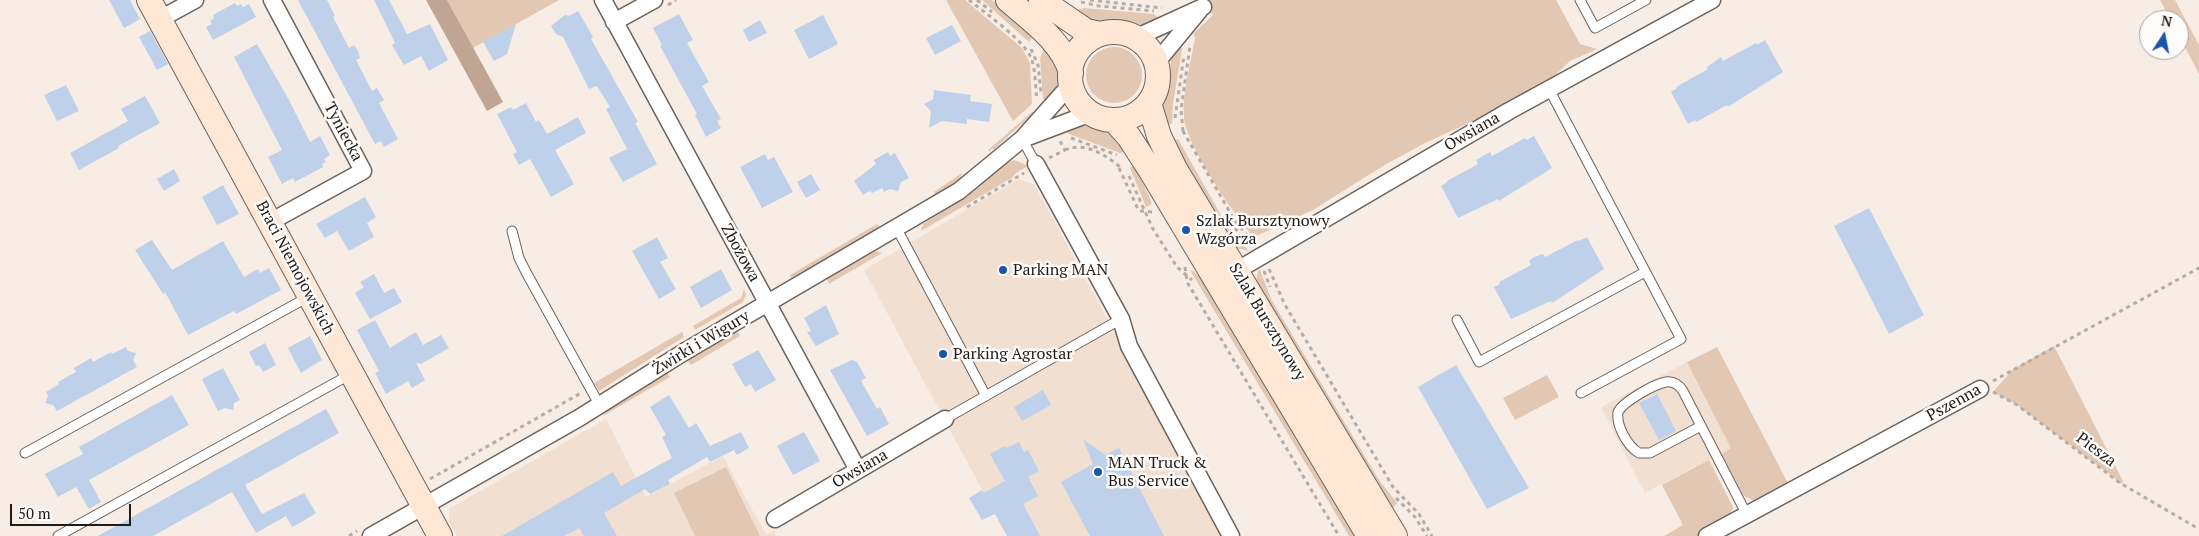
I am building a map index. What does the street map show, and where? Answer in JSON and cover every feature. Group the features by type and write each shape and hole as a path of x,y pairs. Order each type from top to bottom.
{"main road":[{"path":"1008,0 1056,45 1065,58 1071,79 1078,101 1091,113 1114,120 1133,115 1149,103 1157,84 1156,63 1152,53 1135,38 1124,33 1101,34 1092,38 1077,54 1071,79"},
{"path":"1041,0 1086,31 1101,34"},
{"name":"Braci Niemojowskich","path":"154,10 440,536"},
{"name":"Szlak Bursztynowy","path":"1149,103 1167,154 1395,536"},
{"name":"Szlak Bursztynowy","path":"1114,120 1129,137 1151,171 1369,536"}],"street":[{"path":"154,10 194,0"},
{"name":"Tyniecka","path":"270,222 363,171 272,0"},
{"name":"Zbożowa","path":"603,0 858,470"},
{"path":"618,29 654,0"},
{"name":"Owsiana","path":"1236,271 1549,89 1712,0"},
{"path":"1135,38 1166,17 1203,6 1183,38 1156,63"},
{"name":"Żwirki i Wigury","path":"371,536 600,406 684,352 959,192 1022,139 1043,108 1071,79"},
{"name":"Żwirki i Wigury","path":"1022,139 1091,113"},
{"path":"1036,164 1120,319 1129,346 1232,536"},
{"name":"Pszenna","path":"1707,536 1980,389"},
{"name":"Owsiana","path":"775,519 945,419"}],"lane":[{"path":"1580,0 1595,28 1646,0"},
{"path":"1549,89 1681,340 1581,393"},
{"path":"1022,139 1036,164"},
{"path":"897,229 986,396"},
{"path":"512,231 526,272 600,406"},
{"path":"1457,320 1479,362 1646,272"},
{"path":"24,453 310,296"},
{"path":"945,419 1120,319"},
{"path":"58,536 352,373"},
{"path":"1701,426 1650,453 1639,453 1630,445 1619,423 1618,412 1625,402 1660,384 1673,382 1683,390 1747,515"}],"path":[{"path":"969,0 1011,35 1029,53 1043,108"},
{"path":"977,0 1015,31 1033,51 1038,65 1043,108"},
{"path":"1076,0 1098,6 1154,11 1166,17"},
{"path":"1090,0 1156,6 1166,17"},
{"path":"1176,126 1175,109 1185,48 1183,38"},
{"path":"1183,38 1190,49 1180,118 1183,130 1235,221 1261,258 1284,305 1393,487 1419,514 1432,536"},
{"path":"1058,125 1067,136 1113,153 1120,158 1124,166 1119,168"},
{"path":"1183,130 1179,134 1183,142"},
{"path":"1065,150 1077,146 1087,148 1110,158 1119,168 1137,207 1145,212 1149,211 1156,215"},
{"path":"1127,172 1145,212 1177,267 1194,282"},
{"path":"1228,220 1261,258 1272,290"},
{"path":"1184,263 1187,282 1339,536"},
{"name":"Pszenna","path":"1980,389 2020,364 2199,268"},
{"name":"Piesza","path":"1980,389 2004,397 2120,484 2199,530"},
{"path":"1352,428 1357,437"},
{"path":"1372,462 1393,494 1415,517 1427,536"}],"shaded area":[{"path":"426,0 447,0 503,102 487,111"},
{"path":"447,0 559,0 473,48"},
{"path":"946,0 965,0 1022,48 1030,63 1032,104 1013,121"},
{"path":"982,0 992,0 1033,36 1029,42"},
{"path":"1202,0 1556,0 1580,44 1597,49 1570,61 1550,80 1506,106 1425,143 1383,166 1313,210 1254,237 1212,179 1193,144 1184,117 1184,97 1195,37 1193,34 1213,15"},
{"path":"2160,0 2175,0 2180,10 2166,10"},
{"path":"1084,8 1154,14 1160,19 1141,25 1120,20 1095,21 1085,19 1077,10"},
{"path":"2189,26 2199,45 2199,74 2189,55"},
{"path":"1180,45 1182,49 1173,104 1172,123 1166,127 1162,107 1169,85 1171,58"},
{"path":"1045,47 1054,61 1058,73 1057,87 1047,102 1043,98 1040,58"},
{"path":"1114,47 1125,49 1134,55 1140,64 1142,75 1140,86 1134,95 1125,101 1114,103 1103,101 1094,95 1088,86 1086,75 1088,64 1094,55 1103,49"},
{"path":"1032,112 1035,112 994,149 991,149 990,152 988,150"},
{"path":"1088,126 1107,132 1127,151 1120,153 1069,134 1065,130"},
{"path":"1178,139 1226,224 1249,251 1236,248 1172,142"},
{"path":"1015,160 1028,166 1013,177 921,231 923,224 968,195 1006,163"},
{"path":"1135,164 1152,204 1146,207 1130,168"},
{"path":"962,173 961,179 936,195 934,192"},
{"path":"1019,179 1034,184 1225,536 1007,536 864,270"},
{"path":"877,224 880,228 792,279 790,275"},
{"path":"876,251 882,253 829,284 827,279"},
{"path":"1259,268 1272,301 1379,480 1397,503 1393,508 1384,499 1255,285"},
{"path":"1190,270 1204,281 1357,536 1349,536"},
{"path":"744,289 746,295 743,302 695,330 693,326 741,298"},
{"path":"737,331 740,336 691,365 687,360"},
{"path":"682,332 684,337 599,391 594,383"},
{"path":"2054,346 2123,481 2122,484 2017,405 1993,392 2013,369"},
{"path":"1717,347 1790,487 1759,504 1743,495 1721,454 1731,448 1687,362"},
{"path":"1687,362 1732,448 1645,493 1601,407"},
{"path":"667,373 670,377 603,416 606,411"},
{"path":"1547,375 1559,397 1515,420 1503,398"},
{"path":"606,419 646,497 723,456 766,535 774,531 776,536 457,536 449,522 449,509"},
{"path":"1709,460 1733,507 1728,520 1697,536 1664,536 1683,525 1662,485"},
{"path":"726,467 760,536 695,536 674,493"}],"building":[{"path":"109,0 130,0 140,19 124,28"},
{"path":"298,0 327,0 335,16 333,17 349,48 354,45 358,51 360,58 356,60 372,91 377,88 384,100 379,103 398,139 384,147 381,141 375,144"},
{"path":"374,0 389,0 407,34 430,24 448,60 429,71 421,56 404,65 392,45 395,43"},
{"path":"235,3 237,6 241,4 243,7 249,4 256,17 213,40 206,27 212,24 210,21 214,18 213,15"},
{"path":"578,11 593,37 591,39 638,122 635,123 657,164 623,182 609,158 627,149 606,109 610,107 597,86 589,89 563,37 556,34 551,26 565,15 569,16"},
{"path":"679,14 693,40 687,43 709,82 702,86 721,119 717,121 721,128 706,137 695,115 697,114 660,46 662,45 653,28"},
{"path":"823,15 838,44 809,59 794,30"},
{"path":"760,20 767,33 749,42 743,30"},
{"path":"516,24 507,54 494,61 483,42"},
{"path":"952,25 961,41 935,55 926,38"},
{"path":"150,31 168,64 157,70 139,37"},
{"path":"1765,40 1783,72 1728,107 1727,105 1696,122 1695,120 1688,124 1671,92 1676,87 1708,69 1707,67 1721,57 1723,61"},
{"path":"257,44 289,100 310,142 320,136 330,155 324,159 326,162 322,164 323,167 295,182 293,178 282,184 268,157 282,150 234,57"},
{"path":"66,85 79,111 57,121 44,95"},
{"path":"934,90 971,95 970,101 992,104 989,122 967,119 967,124 942,121 929,128 931,111 924,104 933,99"},
{"path":"145,96 160,123 79,170 70,153 128,121 121,109"},
{"path":"526,103 536,122 539,120 547,134 578,117 586,133 555,150 574,184 551,197 530,159 519,165 513,154 517,152 497,114 511,107 513,110"},
{"path":"1534,136 1552,168 1499,201 1498,199 1458,218 1441,186 1478,164 1476,160 1490,152 1492,156 1525,138 1526,140"},
{"path":"888,152 890,156 895,153 909,178 901,182 898,191 890,189 884,192 882,188 863,195 854,181 876,164 874,160"},
{"path":"765,154 768,160 774,157 793,192 762,208 740,167"},
{"path":"174,169 180,181 164,191 157,179"},
{"path":"811,174 820,190 806,198 797,182"},
{"path":"223,185 239,214 217,225 202,197"},
{"path":"365,197 376,217 367,223 374,237 349,251 337,231 325,238 316,224"},
{"path":"1869,208 1924,315 1889,334 1834,226"},
{"path":"657,237 668,258 660,262 676,289 659,299 632,251"},
{"path":"1587,237 1604,269 1552,303 1551,301 1511,319 1494,287 1500,284 1499,282 1531,265 1529,261 1534,257 1543,254 1545,257"},
{"path":"152,240 172,270 223,241 244,277 258,269 260,273 269,268 281,290 236,314 234,311 188,335 165,292 163,294 135,250"},
{"path":"721,269 732,290 701,308 690,287"},
{"path":"374,274 384,293 394,288 402,302 370,319 355,293 364,287 360,282"},
{"path":"826,305 839,334 816,346 807,332 811,331 804,318"},
{"path":"375,320 390,348 416,332 423,345 441,335 449,348 421,364 416,363 425,380 412,388 408,381 386,394 375,373 379,371 357,330"},
{"path":"310,336 322,360 301,373 288,348"},
{"path":"265,343 276,365 263,372 259,365 256,366 249,352"},
{"path":"126,347 128,351 136,353 133,360 137,367 57,411 53,405 45,403 48,396 46,392 59,384 58,382 76,372 74,368 91,358 93,362 111,352 112,354"},
{"path":"758,350 776,380 755,392 751,384 745,387 732,364"},
{"path":"852,360 857,362 866,378 861,381 877,409 880,407 889,424 867,436 830,370"},
{"path":"1456,365 1529,488 1487,509 1418,387"},
{"path":"223,368 240,400 234,403 233,410 225,408 218,411 202,379"},
{"path":"1043,390 1051,405 1022,421 1014,407"},
{"path":"1657,394 1676,431 1659,440 1639,403"},
{"path":"172,395 189,425 89,480 101,502 89,509 76,487 58,497 45,474 83,454 79,447"},
{"path":"669,395 689,428 696,423 710,446 741,432 749,448 737,455 734,450 710,462 707,457 668,480 670,484 650,494 645,489 604,513 617,536 584,536 579,528 564,536 502,536 613,472 621,486 672,458 662,437 666,435 650,407"},
{"path":"326,409 339,433 245,485 262,514 304,493 316,513 300,523 292,527 286,516 256,533 232,492 153,536 98,536"},
{"path":"804,432 820,461 793,475 777,446"},
{"path":"1083,439 1105,455 1119,448 1164,536 1090,536 1061,482 1093,464"},
{"path":"1019,442 1024,452 1028,450 1039,471 1028,477 1038,496 1023,504 1040,536 1007,536 995,514 982,520 969,498 982,490 984,493 1005,481 990,454 1005,446 1006,448"}],"place":[{"name":"Szlak Bursztynowy Wzgórza","path":"1186,230"},
{"name":"Parking MAN","path":"1003,270"},
{"name":"Parking Agrostar","path":"943,354"},
{"name":"MAN Truck & Bus Service","path":"1098,472"}]}
